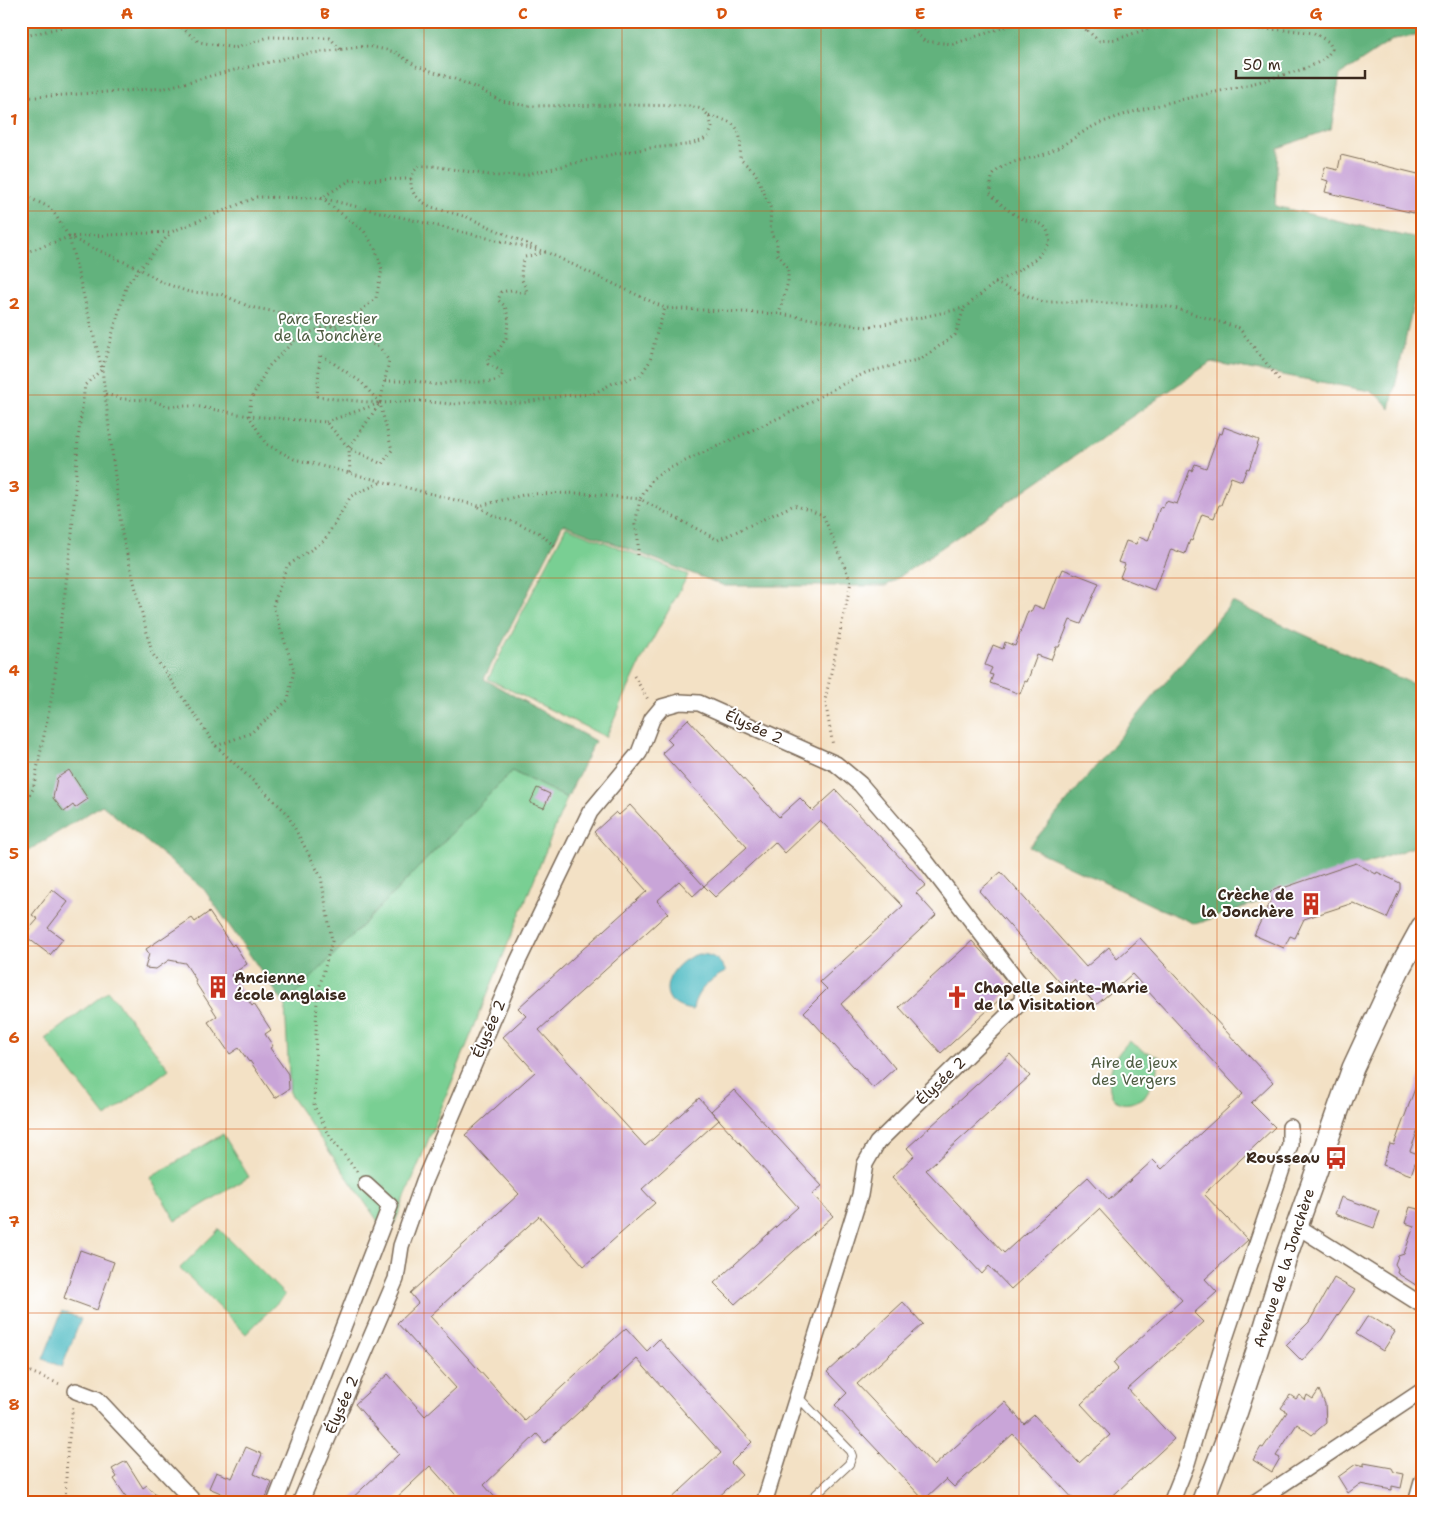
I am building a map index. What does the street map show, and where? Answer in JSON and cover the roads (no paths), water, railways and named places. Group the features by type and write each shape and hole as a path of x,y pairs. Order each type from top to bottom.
{"street":[{"name":"Élysée 2","path":"300,1503 396,1279 402,1246 424,1180 518,960 590,812 638,753 652,719 656,714 662,707 680,702 699,703 836,764 860,784 921,855 1023,988 1022,1001 877,1143 865,1164 860,1195 764,1503"},
{"name":"Avenue de la Jonchère","path":"1202,1503 1237,1411 1296,1226 1353,1068 1399,969 1422,927"},
{"path":"1171,1503 1187,1463 1221,1350 1290,1146 1290,1127"},
{"path":"275,1503 390,1206 366,1184"},
{"path":"1296,1226 1422,1305"},
{"path":"76,1391 97,1399 195,1503"},
{"path":"1254,1503 1422,1391"},
{"path":"1416,1503 1422,1482"}],"lane":[{"path":"797,1396 850,1451 852,1456 849,1464 807,1503"}],"water":[{"path":"698,954 715,958 726,972 704,987 696,998 693,1010 679,1007 671,1000 667,992 668,984 678,966"},
{"path":"62,1311 81,1319 62,1367 43,1359"}],"place":[{"name":"Crèche de la Jonchère","path":"1311,904"},
{"name":"Ancienne école anglaise","path":"218,987"},
{"name":"Chapelle Sainte-Marie de la Visitation","path":"957,997"},
{"name":"Rousseau","path":"1336,1158"}],"park label":[{"name":"Parc Forestier de la Jonchère","path":"328,328"},
{"name":"Aire de jeux des Vergers","path":"1134,1072"}]}
